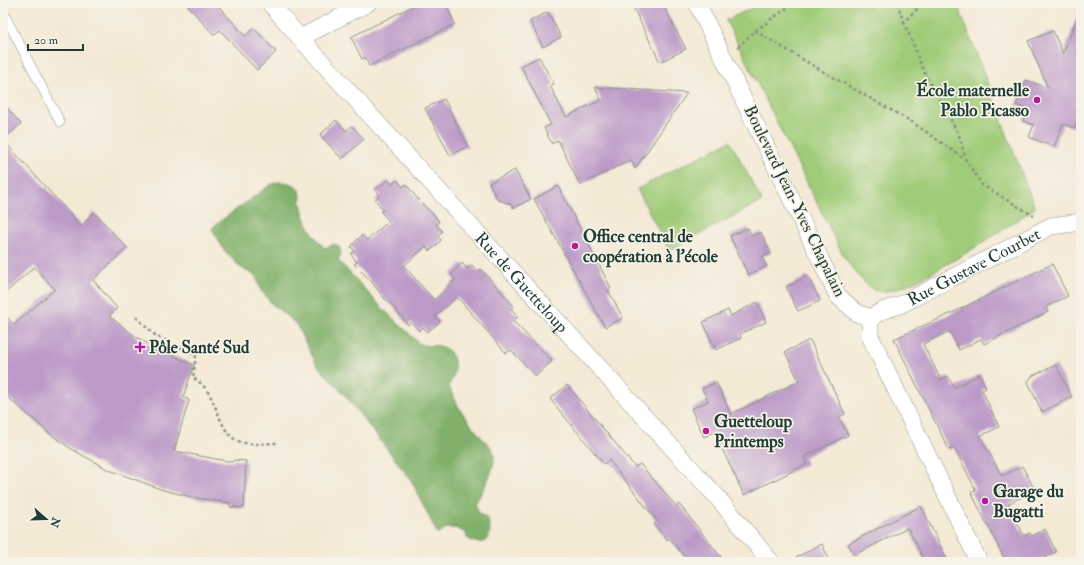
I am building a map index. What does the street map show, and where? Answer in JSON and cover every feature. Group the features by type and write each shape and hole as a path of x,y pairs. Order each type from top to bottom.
{"street":[{"name":"Rue de Guetteloup","path":"270,3 300,38 717,497 771,562"},
{"path":"300,38 368,3"},
{"name":"Boulevard Jean-Yves Chapalain","path":"697,3 838,296 857,313 870,318"},
{"name":"Rue Gustave Courbet","path":"870,318 882,311 900,305 1052,226 1081,222"},
{"path":"870,318 870,336 979,562"}],"lane":[{"path":"3,12 60,122"}],"path":[{"path":"725,59 755,30 794,3"},
{"path":"896,3 924,72 959,135 966,160 982,184 1052,226"},
{"path":"904,22 923,3"},
{"path":"755,30 824,72 912,122 966,160"},
{"path":"136,317 156,336 196,355 193,378 202,382 214,402 228,434 239,441 255,444 278,443"}],"green space":[{"path":"764,3 957,3 1035,208 956,259 931,273 889,291 876,291 872,289 858,276 844,257 726,20"},
{"path":"730,141 762,201 669,250 637,189"},
{"path":"279,182 292,184 299,189 304,216 317,239 325,248 334,244 339,247 341,253 338,260 382,308 420,344 439,346 451,353 455,365 453,377 449,385 454,398 468,421 490,446 494,453 494,462 490,475 475,504 480,514 487,518 489,525 489,535 483,542 473,541 467,538 466,533 456,528 446,528 440,533 437,533 411,480 345,395 317,365 296,324 272,304 260,289 256,276 240,267 224,250 212,229 215,225 270,185"}],"building":[{"path":"185,3 216,3 245,36 254,28 276,52 257,70 220,30 214,35"},
{"path":"419,3 445,3 455,24 369,66 365,57 362,59 351,37"},
{"path":"631,3 662,3 686,49 660,62"},
{"path":"1080,10 1081,112 1075,128 1063,124 1054,147 1029,137 1034,125 1023,121 1027,109 1016,105 1026,80 1048,88 1028,41 1053,31 1063,54"},
{"path":"548,12 561,37 543,47 530,21"},
{"path":"539,57 554,84 550,86 566,117 601,100 595,87 687,93 635,169 631,160 580,185 558,140 552,144 544,128 551,125 521,66"},
{"path":"444,99 468,146 450,155 425,108"},
{"path":"3,103 21,124 3,140"},
{"path":"336,120 346,131 352,126 364,139 342,159 320,135"},
{"path":"3,140 81,226 94,212 127,248 93,280 117,308 109,316 135,336 155,348 194,365 183,397 189,400 174,451 232,462 234,460 246,461 244,508 230,507 230,503 196,498 163,490 107,469 70,448 49,433 3,393 3,313 14,325 55,289 34,267 3,295"},
{"path":"515,170 531,199 513,208 511,204 498,200 489,183"},
{"path":"388,180 392,184 397,180 403,187 406,184 420,202 435,216 439,222 436,224 442,231 438,236 441,240 435,247 429,251 426,246 404,266 434,300 455,280 451,275 462,263 467,269 472,265 478,272 481,269 514,306 511,309 518,316 513,321 552,361 536,376 511,350 506,353 457,297 435,316 440,322 427,332 423,327 419,331 411,322 408,325 371,281 354,264 357,262 351,254 355,251 351,247 355,242 362,235 367,240 389,221 381,212 383,209 375,200 380,195 375,190"},
{"name":"Office central de coopération à l'école","path":"558,186 611,288 608,290 623,318 605,327 534,199"},
{"path":"748,228 752,236 761,232 771,253 762,257 767,266 748,275 730,236"},
{"path":"1052,264 1068,296 1046,307 1048,312 984,344 981,339 959,350 950,331 923,344 941,380 948,376 954,388 980,374 986,388 982,390 999,427 980,436 1002,476 1022,466 1035,490 1008,504 1024,536 1030,533 1032,536 1045,529 1056,552 1036,562 1006,562 971,492 976,490 954,448 949,450 894,339 952,313"},
{"path":"808,276 820,301 798,311 786,287"},
{"path":"757,302 766,322 740,334 741,338 716,350 703,322 728,310 731,316"},
{"path":"810,340 845,414 839,417 848,435 804,457 807,464 744,495 714,432 704,437 691,409 708,401 702,389 716,382 731,414 799,381 785,352"},
{"path":"1056,365 1072,397 1042,412 1028,382 1032,376"},
{"path":"567,385 635,467 640,464 676,506 679,504 725,562 689,562 669,538 667,540 654,524 657,521 609,460 604,464 550,399"},
{"path":"921,506 948,562 925,562 908,528 854,555 848,544"},
{"path":"822,544 830,562 787,562"}],"place":[{"name":"École maternelle Pablo Picasso","path":"1037,100"},
{"name":"Office central de coopération à l'école","path":"575,246"},
{"name":"Pôle Santé Sud","path":"140,347"},
{"name":"Guetteloup Printemps","path":"706,431"},
{"name":"Garage du Bugatti","path":"985,501"}]}
